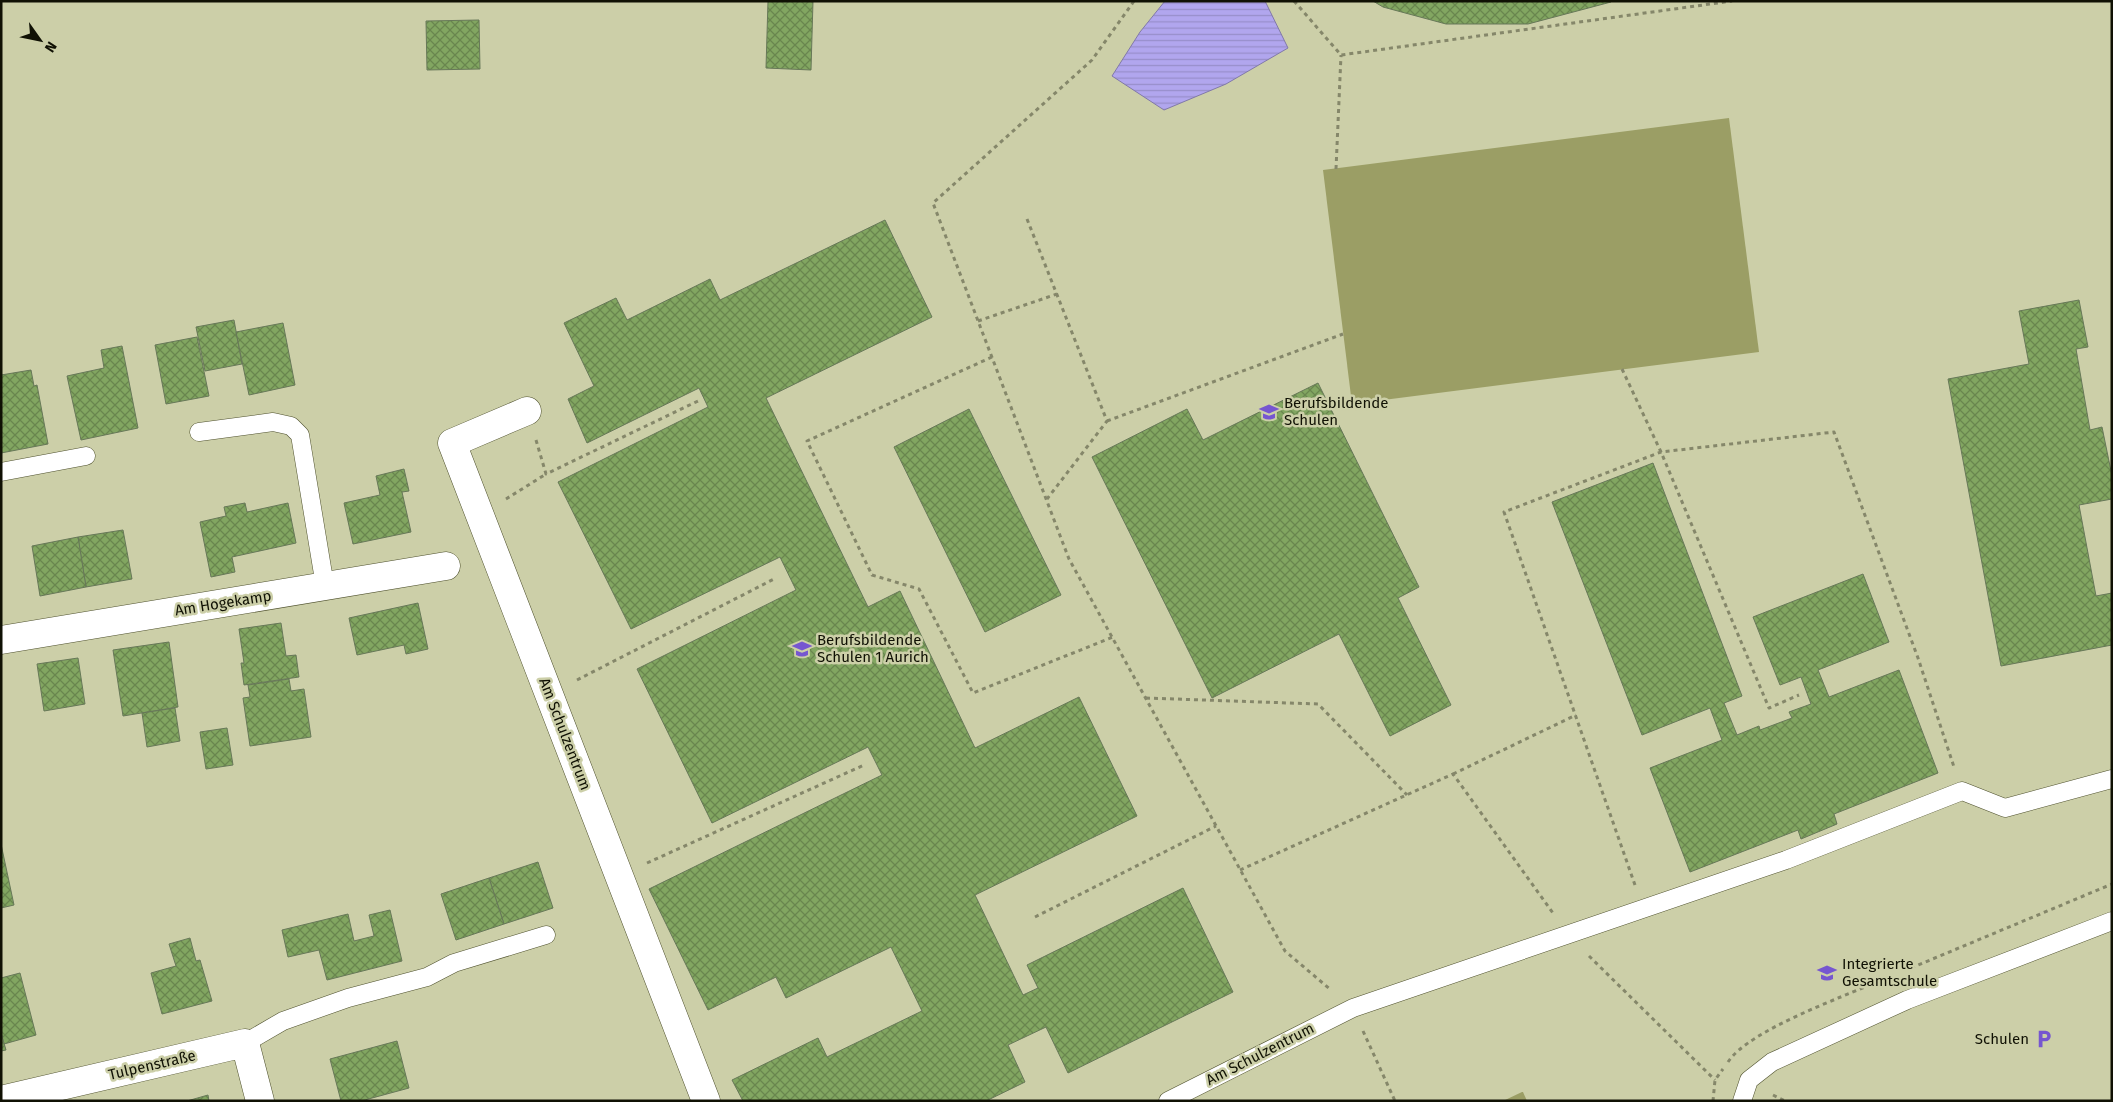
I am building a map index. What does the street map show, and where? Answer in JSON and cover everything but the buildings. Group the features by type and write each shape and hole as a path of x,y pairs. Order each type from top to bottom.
{"street":[{"name":"Am Schulzentrum","path":"527,410 452,443 706,1101"},
{"name":"Am Hogekamp","path":"1,640 446,566"},
{"name":"Tulpenstraße","path":"1,1100 245,1043"},
{"path":"245,1043 260,1101"}],"lane":[{"path":"199,432 273,422 291,426 300,435 325,586"},
{"path":"1,472 86,456"},
{"path":"1962,791 2005,808 2112,779"},
{"name":"Am Schulzentrum","path":"1168,1101 1353,1008 1786,860 1962,791"},
{"path":"1742,1101 1749,1080 1772,1062 1907,1000 2112,921"},
{"path":"245,1043 283,1021 348,998 427,977 454,963 546,935"}],"path":[{"path":"1134,1 1092,60 933,203 1069,559 1284,951 1353,1008 1395,1101"},
{"path":"1294,1 1341,55 1336,169"},
{"path":"1341,55 1730,1"},
{"path":"1027,219 1107,421"},
{"path":"978,321 1057,294"},
{"path":"1046,499 1107,421 1343,334"},
{"path":"992,357 807,441 872,575 919,589 973,693 1113,638"},
{"path":"1622,369 1661,452 1769,708 1799,695"},
{"path":"481,516 546,474 698,402"},
{"path":"527,410 546,474"},
{"path":"1645,908 1504,512 1661,452 1834,432 1918,658 1962,791"},
{"path":"550,694 774,578"},
{"path":"1146,698 1318,704 1406,795"},
{"path":"1240,870 1453,774 1576,715"},
{"path":"619,876 864,765"},
{"path":"1453,774 1568,934 1715,1080"},
{"path":"1035,917 1216,826"}],"green space":[{"path":"1729,118 1759,352 1352,404 1323,170"},
{"path":"1522,1092 1527,1101 1503,1101"}],"shaded area":[{"path":"1165,1 1265,1 1288,48 1226,84 1164,110 1112,76 1140,32"}],"place":[{"name":"Berufsbildende Schulen","path":"1269,412"},
{"name":"Berufsbildende Schulen 1 Aurich","path":"802,649"},
{"name":"Integrierte Gesamtschule","path":"1827,973"},
{"name":"Schulen","path":"2044,1039"}]}
